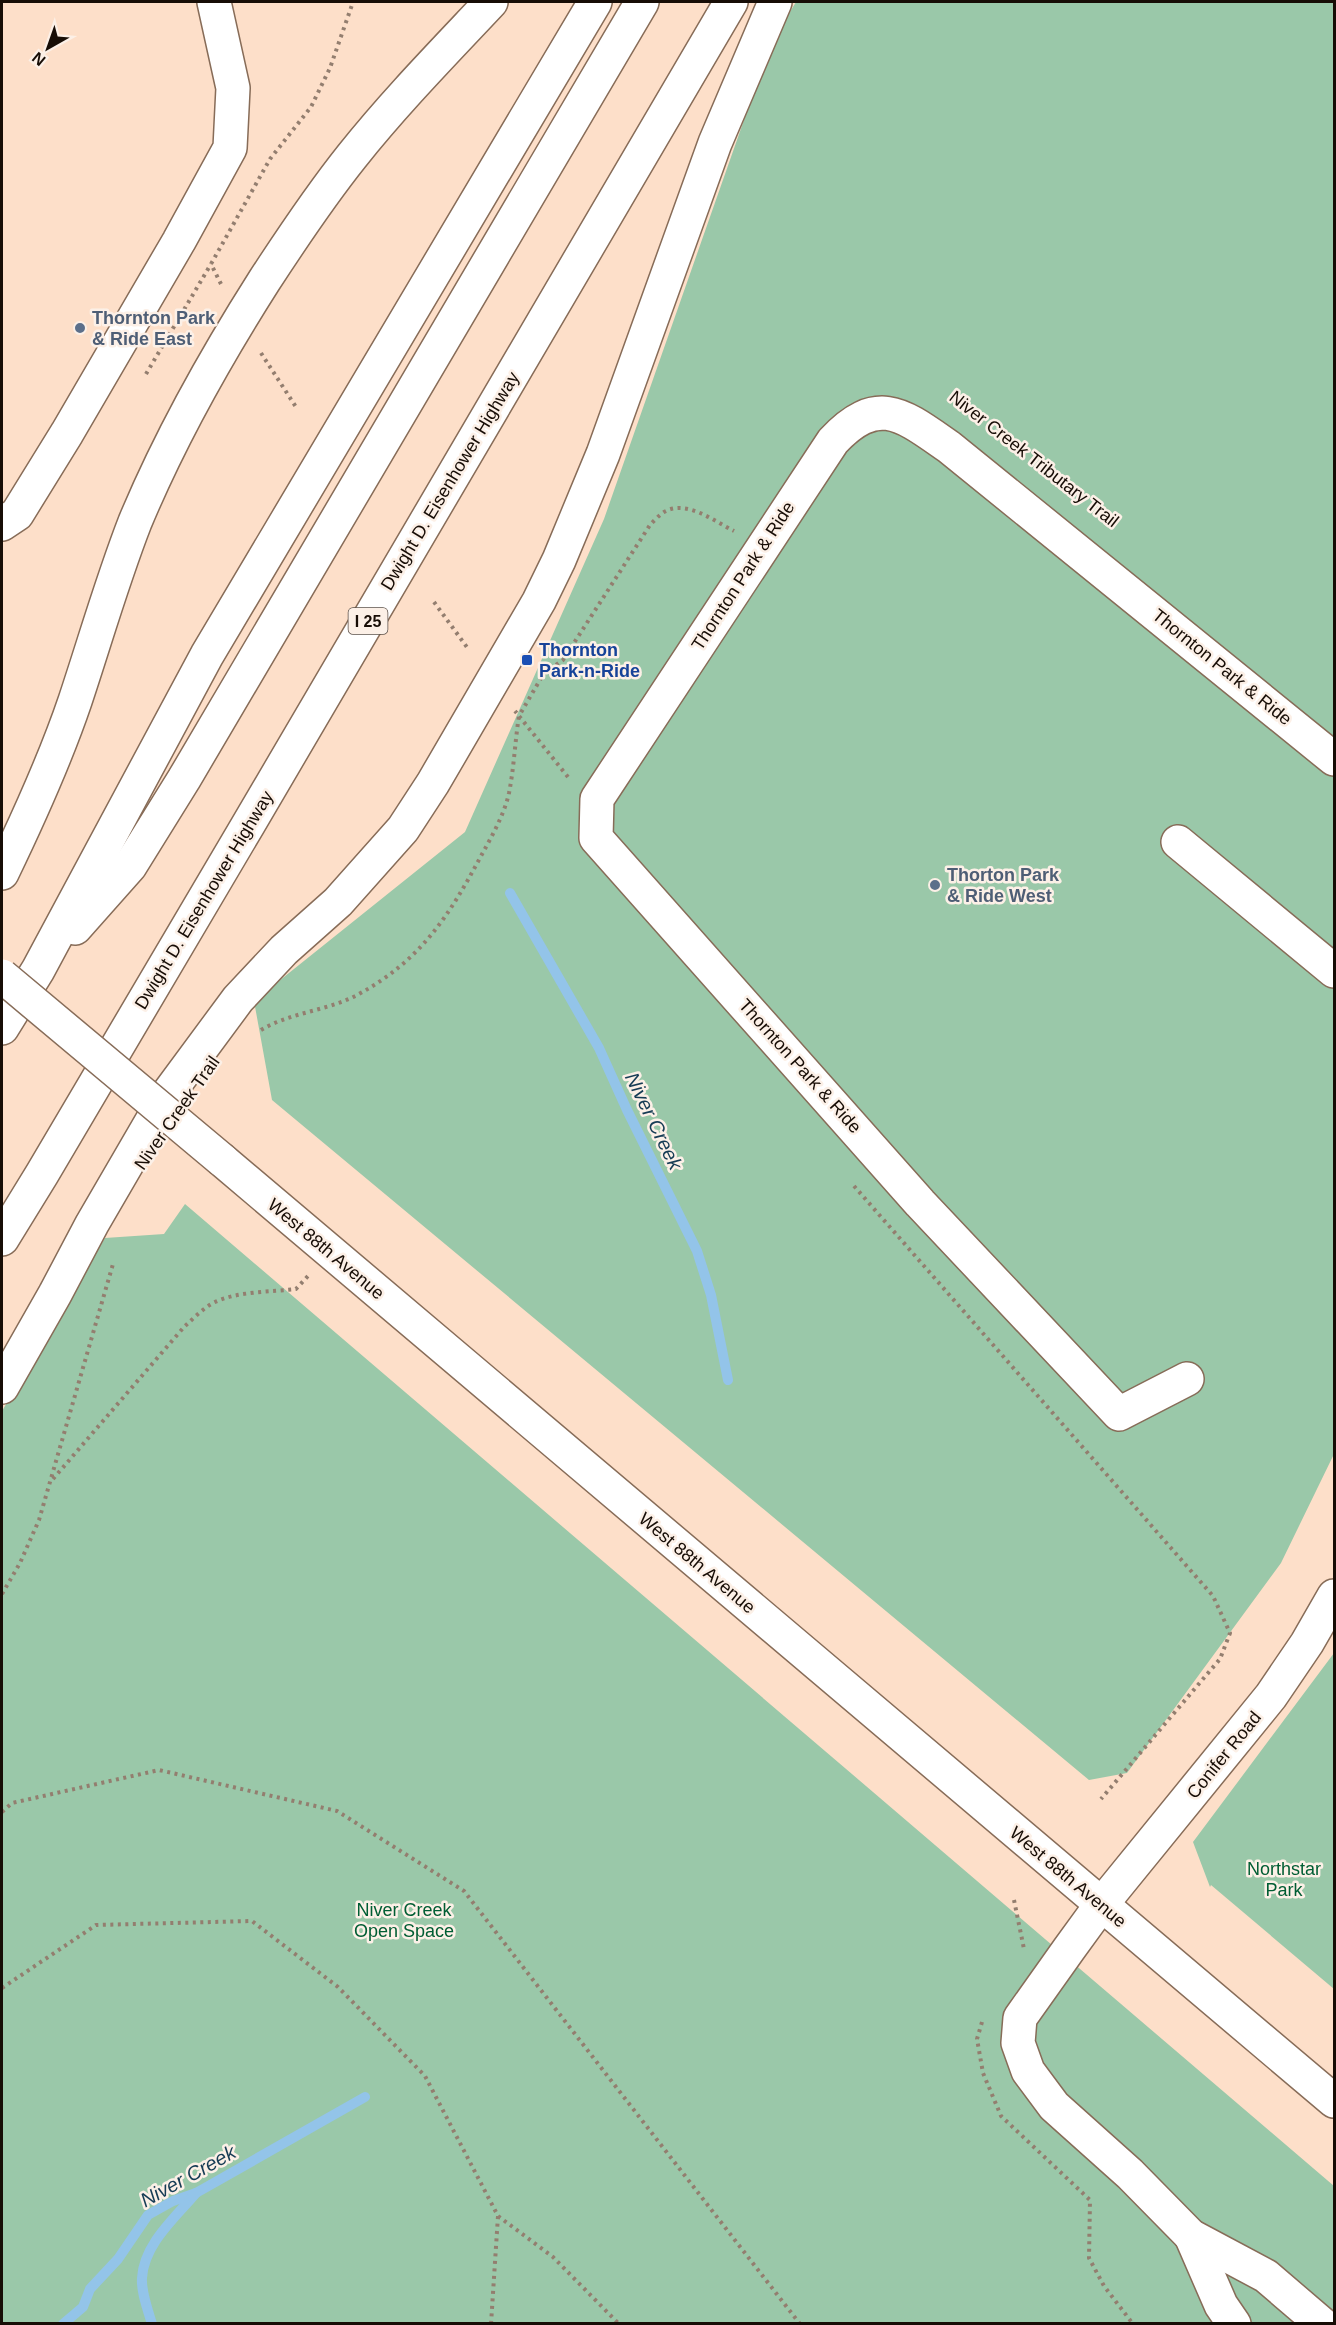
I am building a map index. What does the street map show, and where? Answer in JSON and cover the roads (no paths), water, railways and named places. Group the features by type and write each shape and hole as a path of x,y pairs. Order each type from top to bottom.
{"main road":[{"path":"2,524 17,514 67,434 230,148 233,88 214,2"},
{"path":"2,873 35,804 59,744 135,522 167,450 210,370 295,234 337,175 389,112 491,2"},
{"path":"2,1028 38,970 207,656 594,2"},
{"path":"38,970 130,866 184,779 642,2"},
{"name":"Dwight D. Eisenhower Highway","path":"2,1239 731,2"},
{"path":"2,1387 92,1224 167,1095 238,999 284,950 338,902 403,830 438,775 539,601 559,560 603,454 704,173 775,2"},
{"name":"Thornton Park & Ride","path":"1187,1379 1119,1414 920,1203 596,838 597,798 818,463 848,426 865,416 883,412 918,425 949,447 1335,759"},
{"path":"1178,842 1335,971"},
{"name":"West 88th Avenue","path":"2,975 1335,2101"},
{"name":"Conifer Road","path":"1191,2236 1130,2174 1054,2106 1028,2071 1018,2043 1020,2018 1101,1905 1271,1696 1335,1596"},
{"path":"1191,2236 1221,2305 1234,2324"},
{"path":"1191,2236 1266,2276 1322,2324"}],"waterway":[{"name":"Niver Creek","path":"510,893 599,1048 697,1251 711,1295 728,1380"},
{"name":"Niver Creek","path":"63,2324 83,2307 90,2289 118,2259 148,2215 173,2201 196,2193 365,2097"},
{"path":"152,2324 145,2301 142,2278 148,2254 162,2232 196,2193"}],"place":[{"name":"Thornton Park & Ride East","path":"80,328"},
{"name":"Thornton Park-n-Ride","path":"527,660"},
{"name":"Thorton Park & Ride West","path":"935,885"}],"park label":[{"name":"Northstar Park","path":"1284,1879"},
{"name":"Niver Creek Open Space","path":"404,1920"}]}
